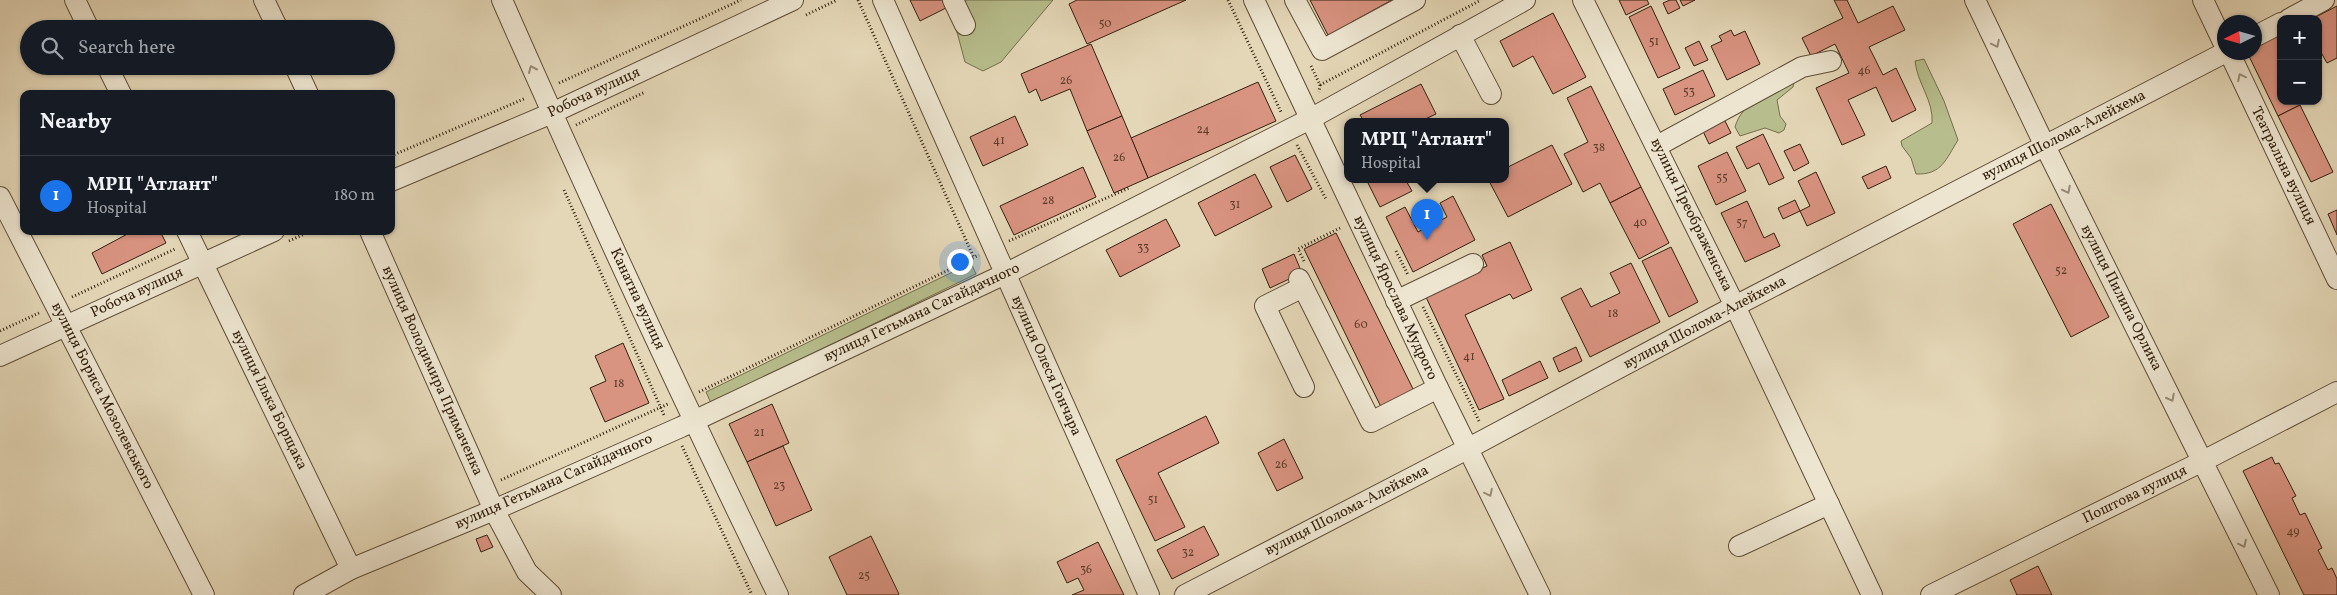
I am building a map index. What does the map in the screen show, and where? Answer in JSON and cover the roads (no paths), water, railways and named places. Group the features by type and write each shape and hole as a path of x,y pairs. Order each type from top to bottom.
{"street":[{"path":"76,0 85,20"},
{"path":"264,0 274,20"},
{"name":"Канатна вулиця","path":"502,0 693,421 778,595"},
{"name":"Робоча вулиця","path":"395,179 552,113 793,0"},
{"name":"вулиця Олеся Гончара","path":"883,0 1148,595"},
{"path":"953,0 964,25"},
{"name":"вулиця Ярослава Мудрого","path":"1254,0 1467,449 1540,595"},
{"path":"1295,0 1322,50 1415,0"},
{"name":"вулиця Преображенська","path":"1583,0 1735,306 1872,595"},
{"name":"вулиця Пилипа Орлика","path":"1975,0 2045,146 2269,595"},
{"path":"2203,0 2217,29"},
{"path":"2296,15 2324,0"},
{"name":"вулиця Гетьмана Сагайдачного","path":"305,595 351,569 494,510 672,431 1005,274 1310,119 1460,36 1516,2"},
{"path":"2262,33 2277,25"},
{"path":"1460,36 1491,94"},
{"name":"вулиця Шолома-Алейхема","path":"1185,595 1206,590 1735,306 2217,57"},
{"name":"Театральна вулиця","path":"2231,60 2337,279"},
{"path":"1657,146 1802,67 1831,62"},
{"path":"111,75 118,90"},
{"path":"299,75 306,90"},
{"name":"вулиця Бориса Мозолевського","path":"0,197 204,595"},
{"name":"Робоча вулиця","path":"0,356 265,235"},
{"name":"вулиця Володимира Примаченка","path":"372,235 494,510 527,572 537,584 551,595"},
{"name":"вулиця Ілька Борщака","path":"189,236 351,569"},
{"path":"1396,301 1473,264"},
{"path":"1304,387 1265,306 1303,276 1371,422 1438,388"},
{"name":"Поштова вулиця","path":"1931,595 2203,461 2337,392"},
{"path":"1739,546 1829,504"}],"place":[{"name":"МРЦ \"Атлант\"","path":"1427,240"}]}
